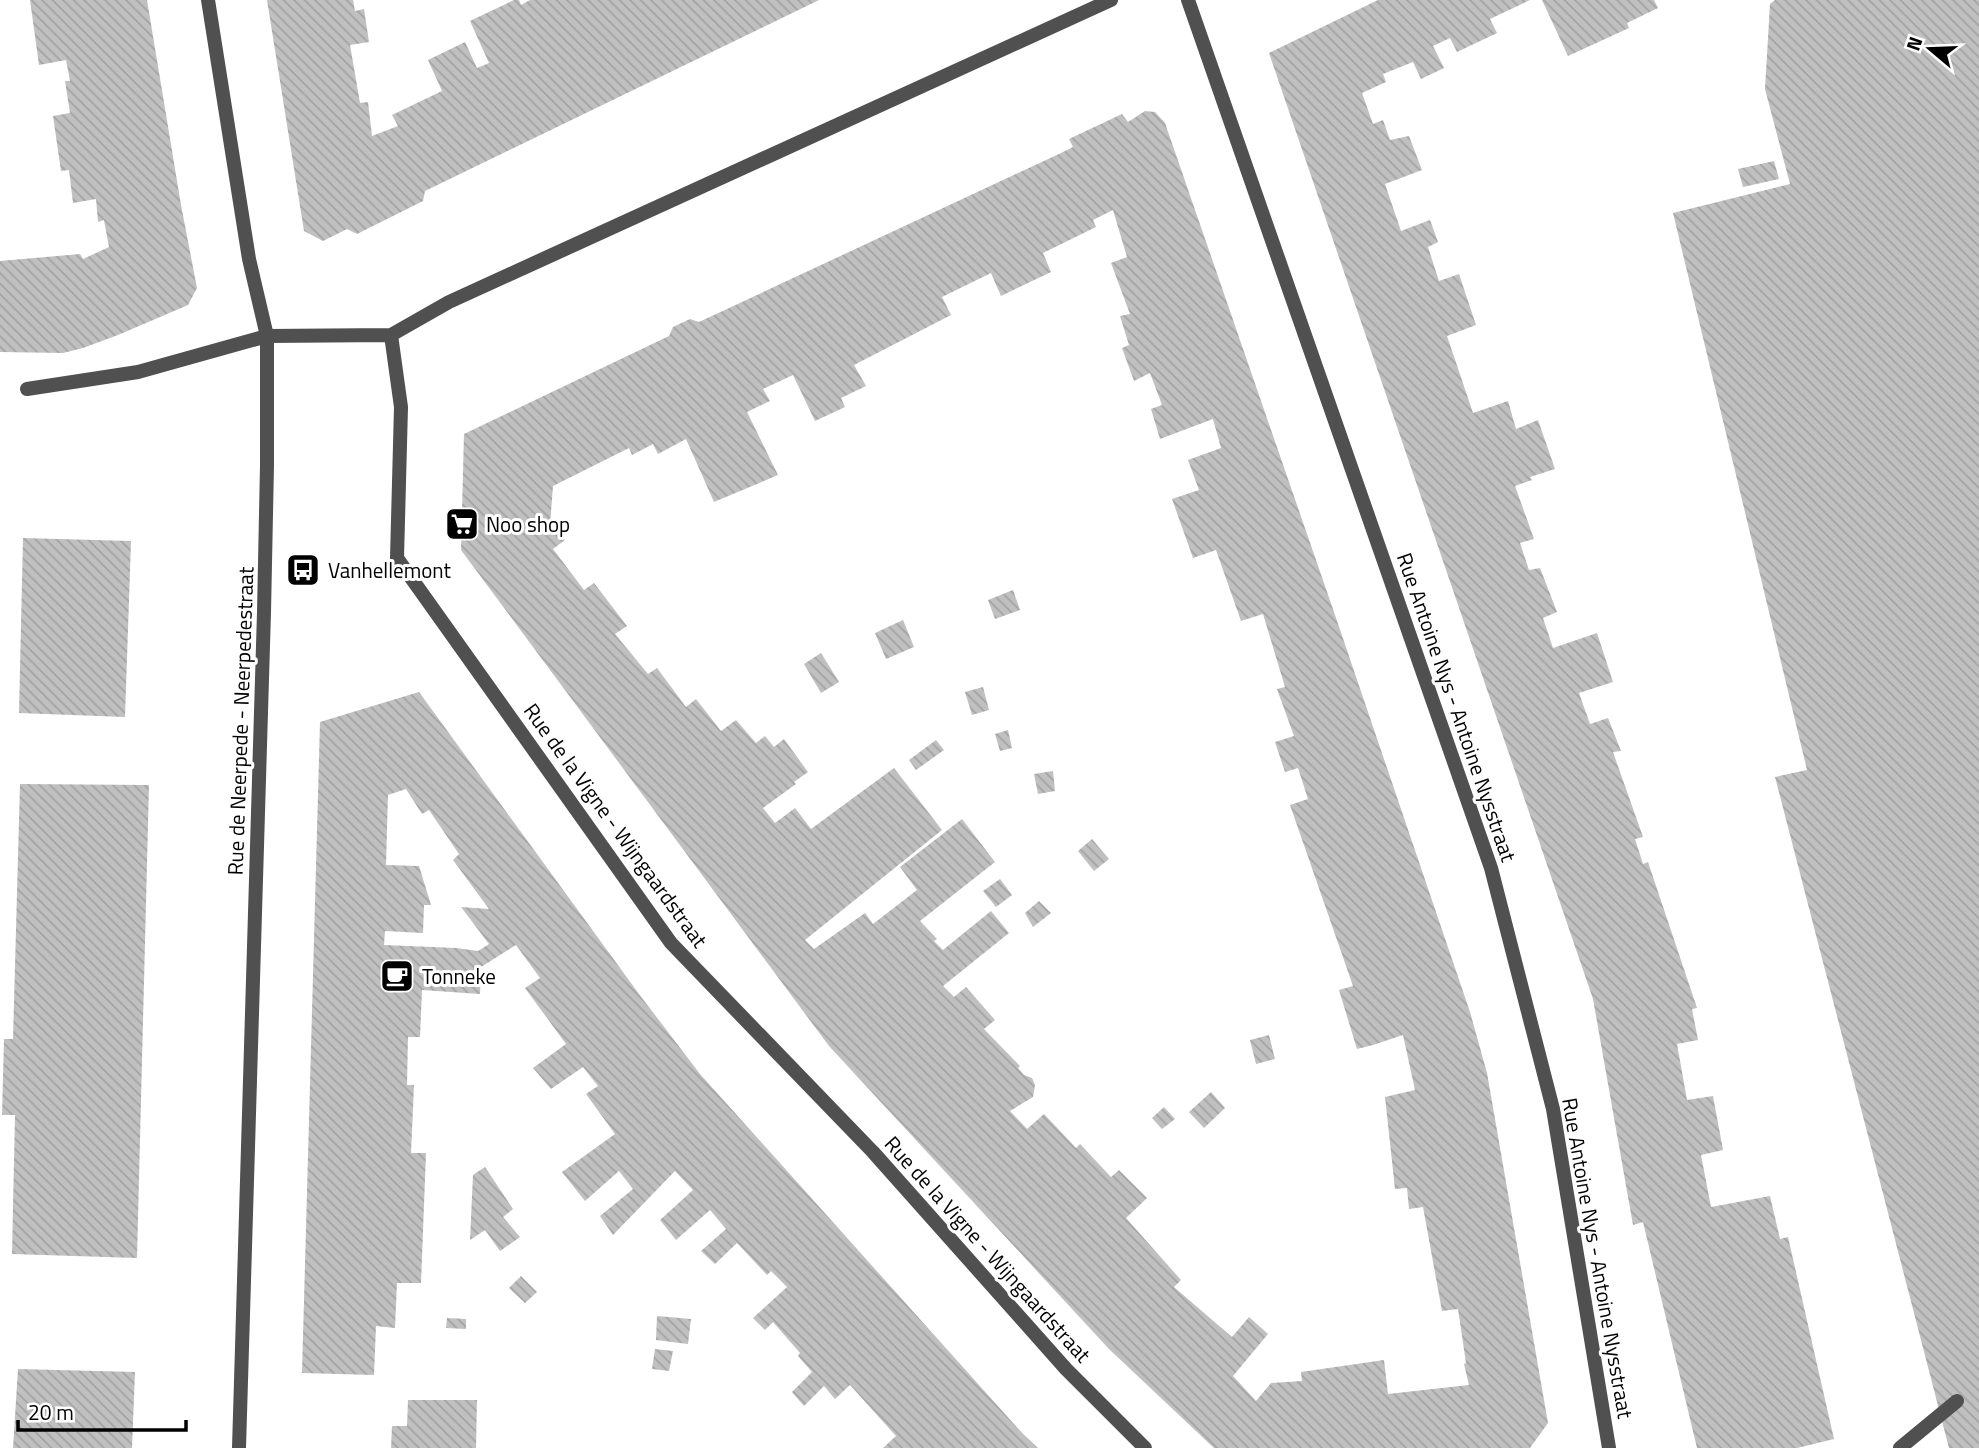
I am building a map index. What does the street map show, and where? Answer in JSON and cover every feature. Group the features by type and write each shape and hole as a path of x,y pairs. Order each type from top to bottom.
{"street":[{"name":"Rue de Neerpede - Neerpedestraat","path":"208,0 250,259 267,336 264,626 239,1448"},
{"path":"27,388 138,372 267,336 391,335 449,302 1111,0"},
{"name":"Rue Antoine Nys - Antoine Nysstraat","path":"1188,0 1492,868 1553,1109 1609,1448"},
{"name":"Rue de la Vigne - Wijngaardstraat","path":"391,335 401,407 397,558 671,943 873,1152 1066,1369 1145,1448"},
{"path":"1900,1448 1957,1401"}],"building":[{"path":"30,0 147,0 197,288 188,305 118,335 63,353 0,352 0,261 80,254 83,259 109,247 104,220 98,222 96,199 73,203 69,170 61,171 53,116 70,113 65,81 70,81 66,60 39,65"},
{"path":"267,0 353,0 355,11 364,9 369,42 350,45 360,103 368,102 372,136 398,126 392,115 442,91 428,60 465,42 477,68 489,63 470,21 514,0 519,0 521,5 530,0 819,0 425,191 423,201 357,234 347,229 323,241 304,231"},
{"path":"1378,0 1530,0 1490,19 1497,33 1457,52 1450,38 1433,46 1444,68 1421,79 1413,62 1383,74 1386,82 1362,93 1373,124 1383,120 1390,140 1409,136 1422,170 1385,184 1401,231 1430,220 1438,242 1428,247 1439,281 1459,274 1476,325 1447,336 1473,413 1508,401 1516,429 1538,420 1555,469 1530,477 1532,480 1515,486 1534,539 1520,543 1529,570 1540,568 1557,612 1543,618 1553,648 1597,633 1613,682 1579,693 1590,724 1608,718 1621,751 1613,752 1643,837 1635,839 1643,864 1648,862 1697,1008 1692,1009 1698,1040 1677,1044 1687,1100 1713,1096 1723,1150 1701,1155 1711,1207 1770,1196 1780,1239 1788,1237 1834,1439 1797,1448 1697,1448 1643,1222 1633,1225 1593,999 1269,53"},
{"path":"1542,0 1654,0 1658,8 1627,23 1629,28 1568,56"},
{"path":"1775,0 1979,0 1979,1448 1949,1448 1775,777 1807,770 1673,213 1790,184 1765,89 1770,4"},
{"path":"1145,111 1155,112 1165,123 1470,1012 1487,1073 1548,1423 1530,1448 1214,1448 1109,1349 829,1046 461,550 464,434 669,336 673,327 690,319 699,322 1061,153 1073,147 1069,139 1122,114 1128,122","holes":["1113,210 1127,257 1111,263 1130,314 1120,316 1129,345 1122,348 1134,381 1150,373 1162,405 1151,409 1160,439 1213,419 1221,448 1188,460 1199,490 1172,499 1193,558 1216,550 1241,621 1263,614 1285,687 1277,689 1294,736 1275,742 1285,772 1298,768 1308,799 1290,805 1353,986 1339,990 1357,1049 1403,1035 1415,1090 1385,1097 1395,1189 1407,1188 1409,1209 1423,1207 1442,1311 1458,1309 1469,1385 1388,1394 1384,1360 1301,1372 1302,1381 1271,1383 1256,1401 1233,1376 1268,1334 1249,1317 1232,1337 1174,1287 1181,1280 1126,1218 1147,1198 1119,1170 1111,1177 1080,1144 1076,1148 1044,1114 1027,1129 1010,1111 1033,1097 1035,1085 1032,1078 1024,1075 1018,1068 1020,1066 984,1029 995,1020 966,987 954,997 943,986 1009,933 991,911 943,950 934,941 937,939 920,921 995,862 962,819 900,867 917,890 873,924 865,913 814,949 805,940 942,830 894,768 811,829 795,808 775,823 763,808 808,772 784,739 774,747 765,736 756,743 736,720 721,731 696,699 686,707 657,668 648,674 615,634 627,626 594,583 584,590 553,549 565,540 550,525 553,486 629,448 632,455 653,444 658,454 686,439 714,502 778,475 747,412 770,401 763,389 793,375 815,421 845,407 841,398 866,386 854,365 951,315 942,297 991,273 1001,296 1051,272 1043,253 1096,227 1093,220"]},
{"path":"1774,161 1779,179 1743,187 1738,169"},
{"path":"23,538 131,541 125,717 19,713"},
{"path":"1013,590 1020,610 995,619 988,600"},
{"path":"903,620 914,647 886,659 875,633"},
{"path":"821,653 839,682 821,693 804,664"},
{"path":"983,687 989,710 972,715 965,692"},
{"path":"419,692 700,1074 1038,1448 883,1448 896,1436 850,1385 835,1399 824,1386 804,1406 792,1392 812,1372 798,1356 800,1353 773,1322 765,1330 753,1318 787,1287 771,1271 767,1275 737,1243 715,1264 701,1251 726,1229 710,1210 676,1240 660,1220 693,1190 675,1171 613,1235 600,1216 633,1189 619,1171 585,1201 562,1172 615,1134 586,1094 598,1086 583,1067 551,1089 533,1068 566,1044 525,988 540,978 516,945 481,967 480,994 422,990 420,1037 408,1037 407,1085 414,1085 411,1153 426,1153 421,1283 397,1283 395,1328 376,1326 374,1375 302,1373 320,722","holes":["406,789 422,814 429,810 459,854 453,860 489,909 461,907 489,944 478,951 384,945 385,931 423,933 424,905 431,905 419,866 386,865 388,795"]},
{"path":"1008,730 1012,748 1000,751 995,734"},
{"path":"936,740 944,750 916,770 909,760"},
{"path":"1053,771 1055,791 1038,794 1034,774"},
{"path":"20,784 149,785 137,1258 12,1254 15,1115 2,1115 4,1039 13,1039"},
{"path":"1092,839 1109,859 1094,871 1078,851"},
{"path":"1000,879 1012,895 996,907 983,891"},
{"path":"1039,901 1051,913 1033,927 1025,913"},
{"path":"1269,1035 1275,1059 1256,1064 1250,1040"},
{"path":"1211,1092 1225,1108 1204,1128 1189,1112"},
{"path":"1164,1107 1175,1119 1162,1129 1152,1118"},
{"path":"485,1167 513,1209 503,1217 520,1237 500,1251 485,1230 470,1240 473,1175"},
{"path":"521,1276 537,1292 525,1303 509,1288"},
{"path":"657,1316 691,1319 688,1344 656,1340"},
{"path":"447,1318 466,1319 466,1329 446,1328"},
{"path":"655,1349 673,1351 669,1371 652,1369"},
{"path":"18,1369 135,1372 132,1448 13,1448"},
{"path":"408,1400 477,1400 476,1448 391,1448 392,1426 407,1426"}],"place":[{"name":"Noo shop","path":"462,524"},
{"name":"Vanhellemont","path":"303,570"},
{"name":"Tonneke","path":"397,976"}]}
